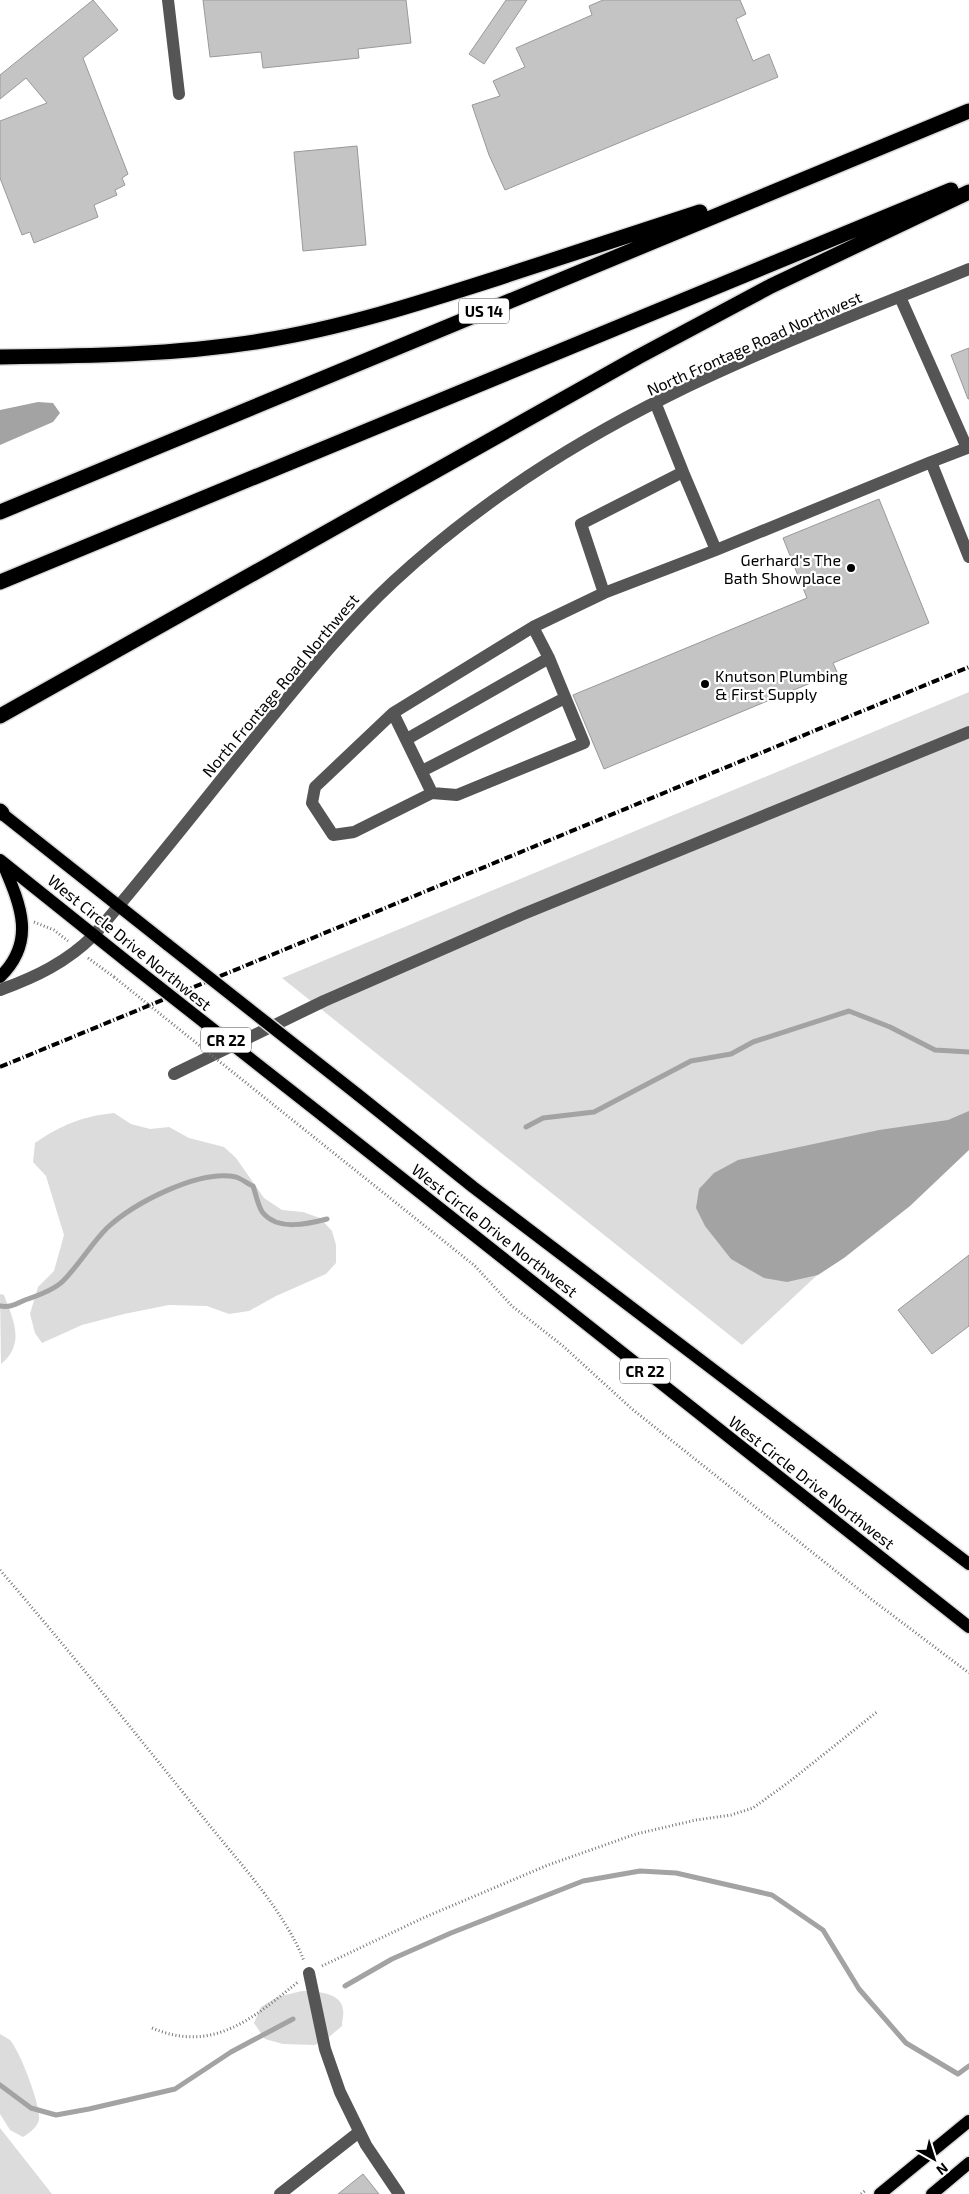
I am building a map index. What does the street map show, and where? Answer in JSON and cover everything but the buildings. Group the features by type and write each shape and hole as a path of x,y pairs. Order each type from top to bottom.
{"highway":[{"name":"US 14","path":"0,512 969,111"},
{"path":"0,357 136,355 262,341 323,329 432,299 811,176"},
{"path":"0,582 969,182"},
{"path":"0,723 6,713 638,357 771,286 969,192"}],"main road":[{"name":"West Circle Drive Northwest","path":"1,812 474,1187 969,1564"},
{"name":"West Circle Drive Northwest","path":"1,860 969,1627"},
{"path":"0,977 14,961 23,934 19,904 1,860"},
{"path":"880,2194 969,2121"},
{"path":"934,2193 969,2163"}],"street":[{"path":"168,0 179,94"},
{"name":"North Frontage Road Northwest","path":"0,990 33,977 64,960 94,935 326,652 388,587 430,550 505,492 574,448 655,402 723,370 969,269"},
{"path":"533,627 584,743 457,796 432,792 354,832 333,835 312,803 316,787 393,712 533,627 604,593 716,550 967,448 900,297"},
{"path":"655,402 716,550"},
{"path":"931,462 969,557"},
{"path":"604,593 581,524 683,472"},
{"path":"407,739 548,658"},
{"path":"422,771 565,698"},
{"path":"393,712 432,792"},
{"path":"174,1074 324,1001 521,915 969,732"},
{"path":"309,1973 325,2049 340,2092 366,2146 399,2194"},
{"path":"280,2194 360,2132"}],"path":[{"path":"114,976 475,1266 512,1306 563,1346 632,1409 871,1600 969,1673"},
{"path":"0,1570 68,1648 288,1926 309,1973"},
{"path":"152,2028 170,2036 193,2038 212,2035 247,2021 273,2003 309,1973 339,1957 423,1918 548,1865 636,1834 696,1820 731,1815 753,1808 789,1782 878,1711"}],"shaded area":[{"path":"38,402 53,403 60,413 53,422 0,445 0,410"},
{"path":"969,692 969,1134 742,1345 282,978"},
{"path":"969,1111 969,1150 910,1206 844,1258 818,1275 787,1282 764,1278 731,1259 705,1226 696,1208 699,1189 714,1173 738,1160 879,1130 948,1120"},
{"path":"114,1113 131,1124 150,1129 169,1127 189,1138 224,1147 236,1158 264,1198 282,1210 303,1212 320,1218 332,1231 336,1245 336,1263 326,1274 276,1296 249,1311 229,1314 207,1306 169,1305 82,1325 42,1343 35,1333 30,1314 38,1287 54,1271 64,1235 46,1176 33,1162 35,1143 73,1122 92,1116"},
{"path":"0,1294 4,1295 14,1322 15,1331 13,1348 9,1356 1,1364"},
{"path":"302,1991 327,1994 338,1999 343,2010 342,2026 329,2037 315,2045 283,2044 265,2039 254,2023 261,2007 277,1997"},
{"path":"0,2034 10,2040 19,2055 37,2103 38,2123 33,2130 23,2137 10,2130 0,2114"},
{"path":"0,2128 52,2194 0,2194"}],"waterway":[{"path":"526,1127 543,1118 594,1112 691,1061 731,1054 753,1042 849,1011 890,1027 935,1050 969,1052"},
{"path":"0,1306 13,1305 55,1287 69,1275 101,1234 119,1218 133,1208 168,1190 204,1178 236,1177 253,1186 261,1210 269,1219 277,1222 294,1225 327,1219"},
{"path":"345,1986 392,1959 451,1933 583,1881 640,1871 676,1873 772,1895 823,1930 859,1989 906,2043 958,2074 969,2066"},
{"path":"0,2085 31,2108 56,2115 89,2109 175,2089 231,2052 293,2019"}],"railway":[{"path":"0,1067 969,667"}],"place":[{"name":"Gerhard's The Bath Showplace","path":"851,568"},
{"name":"Knutson Plumbing & First Supply","path":"705,684"}]}
